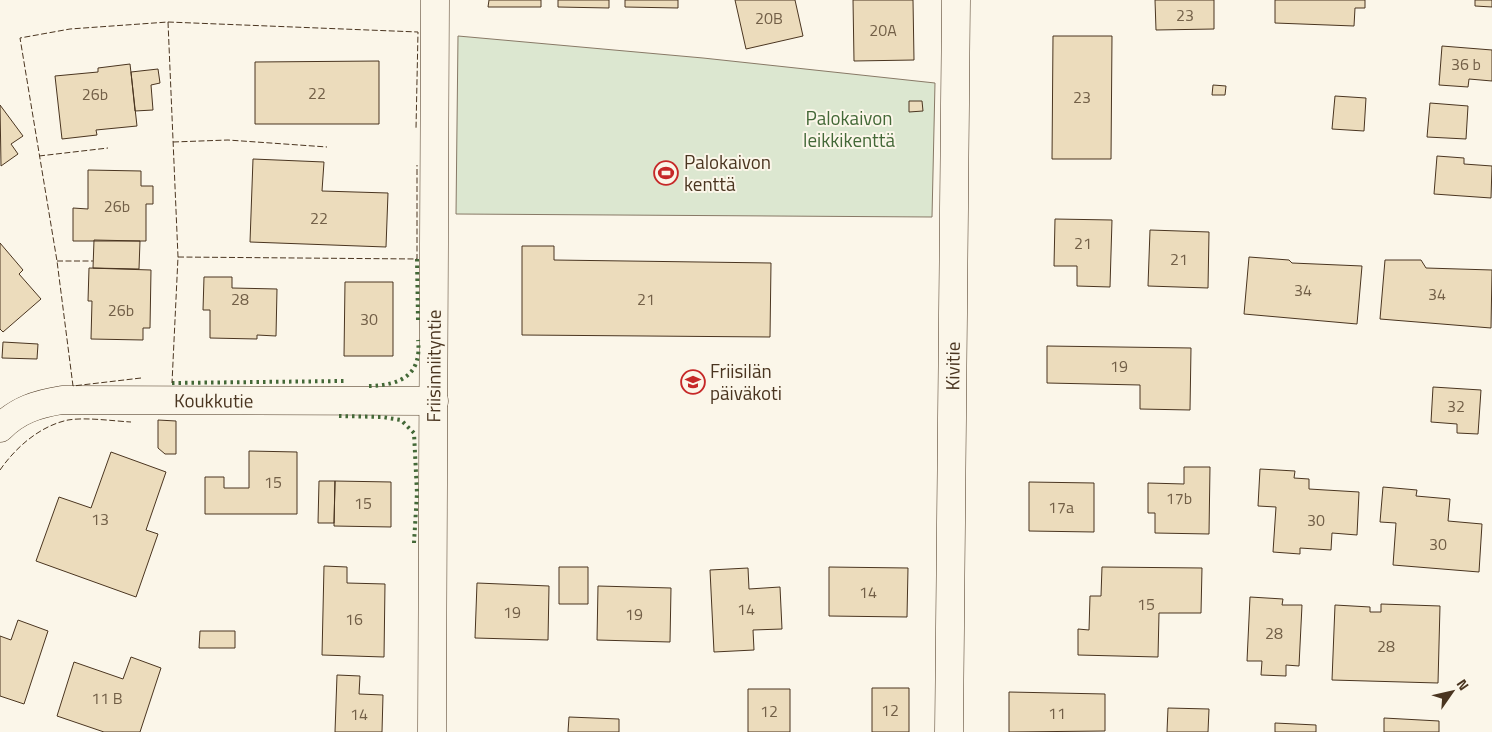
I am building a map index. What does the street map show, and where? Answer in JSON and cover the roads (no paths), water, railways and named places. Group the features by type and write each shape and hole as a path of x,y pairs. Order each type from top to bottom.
{"street":[{"name":"Friisinniityntie","path":"432,732 435,0"},
{"name":"Kivitie","path":"949,732 956,0"},
{"name":"Koukkutie","path":"0,428 14,415 39,404 62,400 434,401"}],"place":[{"name":"Palokaivon kenttä","path":"666,173"},
{"name":"Friisilän päiväkoti","path":"693,382"}],"park label":[{"name":"Palokaivon leikkikenttä","path":"849,129"}]}
